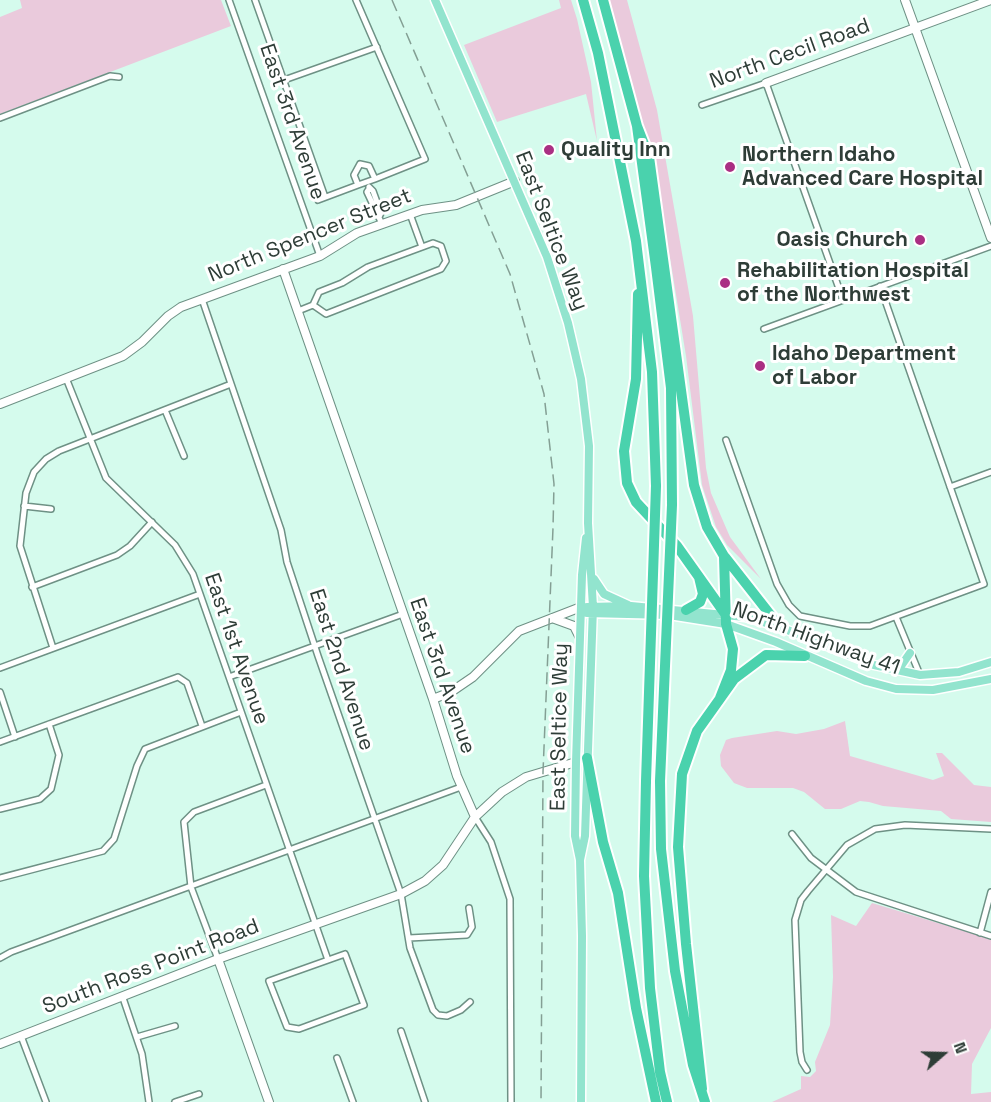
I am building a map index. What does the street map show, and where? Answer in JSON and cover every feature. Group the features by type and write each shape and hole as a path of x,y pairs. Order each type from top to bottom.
{"highway":[{"path":"583,0 598,53 636,242 652,372 656,486 644,876 650,988 660,1072 667,1102"},
{"path":"603,0 637,126 649,157 694,485 707,527 724,556 780,627"},
{"path":"637,126 671,388 672,505 660,781 661,849 673,960 693,1065 702,1089"},
{"path":"636,242 638,355 624,451 624,470 636,502 677,546 699,574 726,620"},
{"path":"720,698 731,670 733,649 726,620 724,556"},
{"path":"686,610 700,602 703,594 699,574"},
{"path":"705,1102 686,944 678,847 682,774 697,731 734,679 766,655 805,656"},
{"path":"587,758 603,842 618,893 636,1008 656,1102"}],"main road":[{"name":"East Seltice Way","path":"435,0 547,257 578,362 588,427 588,523 592,576 585,836 580,860"},
{"name":"East Seltice Way","path":"581,1102 580,860 575,836 581,610 588,523"},
{"path":"592,576 604,594 631,606"},
{"name":"North Highway 41","path":"592,610 631,606 686,610 726,620 866,681 896,689 923,691 991,679"},
{"path":"581,610 592,610"},
{"name":"North Highway 41","path":"592,610 613,615 669,615 780,627 835,651 920,675 959,672 991,662"},
{"path":"592,638 596,624 613,615"},
{"path":"893,668 901,666 910,654"},
{"path":"576,762 587,758 582,750 583,708 579,670"},
{"path":"923,691 927,686 945,685 955,681 959,672"}],"street":[{"name":"East 3rd Avenue","path":"230,0 320,256"},
{"path":"255,0 325,198"},
{"path":"318,200 426,159 356,0"},
{"path":"905,0 987,216 991,238"},
{"name":"North Cecil Road","path":"702,105 991,0"},
{"path":"284,80 377,47"},
{"path":"0,118 110,76 119,77"},
{"path":"766,83 843,300"},
{"path":"358,185 354,175 360,164 369,166 375,179"},
{"name":"North Spencer Street","path":"0,404 130,352 168,316 202,299 320,256 352,235 381,220 456,205 515,181"},
{"path":"367,182 369,189 373,191 381,213 381,220"},
{"path":"410,214 422,247"},
{"path":"298,311 313,305 319,292 342,283 368,267 433,243 439,244 446,261 443,268 326,314 313,305"},
{"path":"764,329 991,246"},
{"name":"East 3rd Avenue","path":"284,269 433,699 461,787 475,817 491,842 510,899 511,1102"},
{"path":"726,440 775,578 796,613 809,620 856,627 896,617 984,584 880,286"},
{"name":"East 2nd Avenue","path":"202,299 281,530 287,561 315,646 401,894 409,938 435,1012 447,1016 461,1010 470,1002"},
{"name":"East 1st Avenue","path":"66,378 106,478 183,555 200,594 328,960"},
{"path":"53,648 20,546 29,481 41,463 54,454 89,439 231,384"},
{"path":"165,410 184,456"},
{"path":"950,487 991,472"},
{"path":"24,506 51,509"},
{"path":"32,587 117,555 130,546 152,522"},
{"path":"0,668 200,594"},
{"path":"433,699 451,692 472,677 519,631 581,610"},
{"path":"229,677 403,614"},
{"path":"896,617 920,675"},
{"path":"552,618 574,626 580,638"},
{"path":"0,742 178,677 187,683 202,726"},
{"path":"0,692 15,737"},
{"path":"0,878 98,854 107,848 114,839 140,757 145,748 241,712"},
{"path":"0,809 40,799 51,789 59,760 49,724"},
{"name":"South Ross Point Road","path":"0,1044 123,998 218,959 401,894 425,881 443,865 475,817 515,782 576,762"},
{"path":"266,785 190,814 184,822 190,887 269,1102"},
{"path":"0,958 374,817 461,787"},
{"path":"807,1070 802,1062 800,1044 795,920 801,900 851,842 879,828 912,825 991,829"},
{"path":"792,834 806,853 825,870 847,887 866,897 991,936"},
{"path":"980,933 991,892"},
{"path":"409,938 467,936 472,927 469,908"},
{"path":"345,954 364,1005 299,1029 290,1030 284,1023 269,981 328,960 345,954"},
{"path":"123,998 145,1066 149,1102"},
{"path":"137,1037 175,1026"},
{"path":"401,1031 425,1102"},
{"path":"21,1036 43,1101"},
{"path":"337,1058 353,1102"},
{"path":"175,1102 199,1094"}],"shaded area":[{"path":"20,0 221,0 231,26 0,114 0,17 22,8"},
{"path":"559,0 571,0 577,19 591,82 597,141 586,94 497,122 464,45 561,8"},
{"path":"609,0 627,0 657,110 693,316 706,468 711,493 730,537 761,579 727,545 716,527 702,485 686,356 670,258 637,101"},
{"path":"845,721 850,756 933,780 944,776 936,753 942,753 974,785 991,787 991,822 951,819 941,811 883,806 860,801 841,809 825,809 804,792 793,788 747,788 734,783 721,766 720,755 726,740 777,731 796,734 824,729"},
{"path":"872,903 991,939 991,1028 972,1064 971,1094 991,1092 991,1102 772,1102 801,1089 801,1076 810,1077 816,1071 815,1062 830,1025 833,977 831,915 856,926"}],"railway":[{"path":"392,0 510,274 544,394 554,484 543,772 541,1102"}],"place":[{"name":"Quality Inn","path":"549,150"},
{"name":"Northern Idaho Advanced Care Hospital","path":"730,167"},
{"name":"Oasis Church","path":"920,240"},
{"name":"Rehabilitation Hospital of the Northwest","path":"725,283"},
{"name":"Idaho Department of Labor","path":"760,366"}]}
